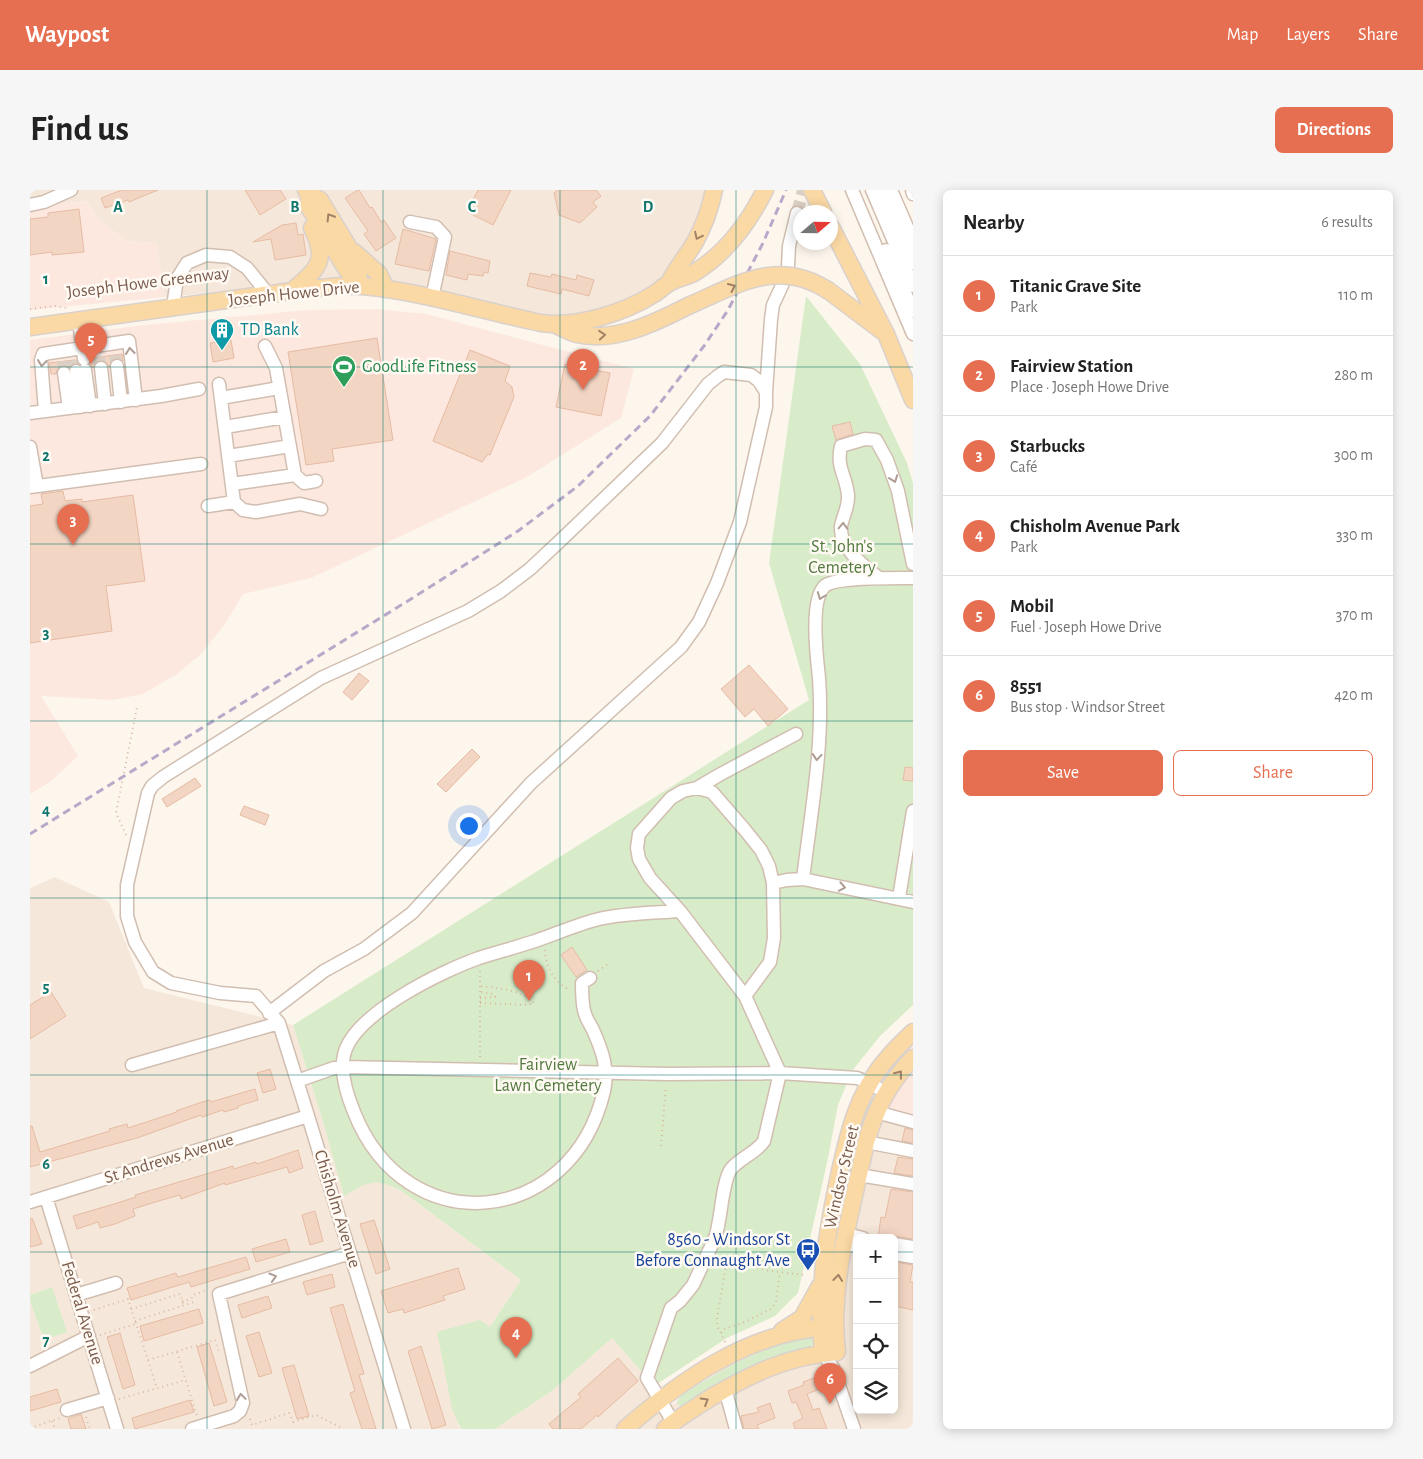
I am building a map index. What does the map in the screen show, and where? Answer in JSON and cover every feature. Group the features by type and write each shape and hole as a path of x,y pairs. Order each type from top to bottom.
{"main road":[{"path":"669,283 695,241 708,213 714,190"},
{"path":"556,325 597,318 614,312 641,301 669,283 692,274 724,247 743,226 765,190"},
{"path":"812,190 820,205"},
{"path":"307,192 309,208 345,267 359,286"},
{"path":"307,192 320,200 358,263 359,286"},
{"path":"292,291 312,273 320,261 319,242 312,227 312,213"},
{"path":"838,242 886,334 913,400"},
{"path":"347,244 379,274 386,289"},
{"path":"556,325 575,334 588,336 626,331 649,324 748,280 765,275 781,274 817,283 886,334"},
{"name":"Joseph Howe Drive","path":"30,327 292,291 359,286 432,298 556,325"},
{"name":"Windsor Street","path":"831,1358 821,1284 833,1201 847,1138 870,1083 882,1064 913,1032"},
{"name":"Windsor Street","path":"827,1327 840,1266 849,1241 866,1142 876,1112 886,1093 897,1076 913,1058"},
{"path":"769,1338 802,1318 821,1284"},
{"path":"625,1429 685,1382 721,1360 769,1338 806,1329 827,1327"},
{"path":"669,1425 725,1389 760,1370 809,1356 831,1358"}],"street":[{"path":"30,205 44,202 71,190"},
{"path":"852,190 913,334"},
{"path":"861,190 913,311"},
{"path":"872,190 913,286"},
{"path":"882,190 913,263"},
{"path":"891,190 913,241"},
{"path":"900,190 913,220"},
{"path":"912,190 913,194"},
{"path":"410,222 436,227 445,237 432,298"},
{"path":"788,266 789,246 793,230"},
{"path":"173,308 177,279 187,263 206,255 230,257 246,268 268,294"},
{"path":"269,1013 324,971 364,949 412,913 531,783 681,647 699,622 717,583 740,522 766,407 770,319 773,305 784,281"},
{"path":"79,321 74,360 80,407"},
{"path":"45,411 40,360 43,354 74,360 115,355 129,341 136,400"},
{"path":"265,346 276,368 295,475 304,483 316,481"},
{"path":"115,355 121,402"},
{"path":"99,357 105,404"},
{"path":"74,360 80,407"},
{"path":"134,854 148,793 152,786 171,772 322,678 468,611 501,591 530,569 662,443 708,384 724,372 751,375 759,372 768,360"},
{"path":"751,375 759,381 766,392"},
{"path":"219,384 234,502 243,510 256,512 300,504 321,509"},
{"path":"221,398 279,388"},
{"path":"30,413 136,400 199,389"},
{"path":"225,426 285,417"},
{"path":"879,578 855,559 844,540 841,527 848,496 839,467 838,456 840,446 865,439 876,440 887,460 898,491 913,564"},
{"path":"228,456 290,446"},
{"path":"30,447 34,486 201,464"},
{"path":"232,484 295,475"},
{"path":"208,506 234,502"},
{"path":"802,879 817,760 821,706 816,633 818,597 825,586 836,581 913,578"},
{"path":"669,1425 660,1400 647,1378 671,1308 690,1289 718,1231 721,1205 731,1169 764,1141 780,1073 745,996 680,912 650,878 639,859 637,848 639,834 671,798 683,791 698,788 718,775 796,734"},
{"path":"698,788 712,792 745,830 761,850 769,866 774,883 774,938 770,962 745,996"},
{"path":"899,898 913,811"},
{"name":"Chisholm Avenue","path":"134,854 127,885 127,916 136,942 153,972 171,983 220,993 256,996 279,1023 404,1429"},
{"path":"774,883 802,879 913,902"},
{"path":"586,980 584,1011 604,1058 606,1072 604,1090 596,1118 565,1165 542,1184 520,1195 492,1202 472,1203 429,1194 405,1181 387,1164 369,1142 356,1117 346,1087 343,1067 343,1057 352,1037 372,1017 392,1001 415,988 478,959 599,919 680,912"},
{"path":"132,1065 279,1023"},
{"path":"297,1081 334,1068 343,1067 667,1074 780,1073 857,1078 870,1083 886,1093"},
{"path":"876,1112 913,1122"},
{"name":"St Andrews Avenue","path":"30,1202 308,1116"},
{"path":"866,1142 913,1151"},
{"path":"859,1175 913,1184"},
{"name":"Federal Avenue","path":"46,1197 117,1429"},
{"path":"898,1245 913,1247"},
{"path":"196,1428 234,1416 240,1411 243,1404 219,1294 350,1253"},
{"path":"898,1255 913,1258"},
{"path":"76,1295 116,1283"},
{"path":"30,1366 89,1336"},
{"name":"Windsor Street","path":"831,1358 854,1429"},
{"path":"725,1389 736,1429"},
{"path":"67,1410 109,1400"}],"path":[{"name":"Joseph Howe Greenway","path":"30,309 55,306 67,308"},
{"path":"134,854 116,813 137,707"},
{"path":"550,936 545,949 546,959 548,968 555,978 566,988 586,980"},
{"path":"478,959 480,986 480,1070"},
{"path":"480,986 502,989 523,995 534,1002 528,1005 480,1002"},
{"path":"480,992 496,995 494,999 480,998"},
{"path":"661,1146 667,1074"},
{"path":"707,1253 769,1271 806,1275"},
{"path":"726,1344 717,1326 717,1318 727,1260"},
{"path":"721,1333 724,1329 745,1322 770,1309 776,1302 780,1272"},
{"path":"182,1301 212,1289 219,1294"},
{"path":"131,1309 180,1294 184,1306"},
{"path":"82,1313 128,1299 157,1388"},
{"path":"89,1336 100,1335 194,1302"},
{"path":"148,1360 215,1340 219,1352 231,1349"},
{"path":"177,1352 186,1380 196,1428"},
{"path":"109,1400 186,1380"},
{"path":"30,1428 65,1417 67,1410"},
{"path":"240,1411 250,1418 252,1425 290,1414 293,1422 316,1415 344,1429"},
{"path":"52,1421 55,1429"}],"shaded area":[{"path":"30,190 713,190 711,205 654,292 563,324 355,280 165,297 156,243 127,241 100,221 87,201 30,207"},
{"path":"87,201 100,221 127,241 156,243 165,297 30,310 30,207"},
{"path":"376,309 426,314 634,369 621,418 527,477 311,578 243,594 225,624 201,654 177,674 143,694 112,700 41,696 78,756 50,782 30,794 30,340 144,325 307,310"},
{"path":"55,877 109,902 144,988 293,1025 344,1195 369,1182 384,1183 403,1192 521,1280 490,1327 458,1425 461,1429 30,1429 30,1301 44,1340 52,1287 30,1295 30,888"},
{"path":"913,1037 913,1114 861,1110 898,1053"},
{"path":"861,1110 913,1114 913,1429 495,1429 553,1390 612,1338 672,1405 814,1304 855,1188"}],"green space":[{"path":"806,296 860,364 907,463 913,483 913,1005 880,1036 852,1071 838,1105 798,1293 775,1316 727,1338 654,1386 612,1338 553,1390 495,1429 461,1429 452,1409 437,1332 480,1320 490,1327 521,1280 403,1192 393,1187 372,1183 344,1196 293,1025 809,700 769,563"},
{"path":"873,1097 876,1097 826,1293 856,1136 862,1117"},
{"path":"52,1287 67,1332 44,1340 30,1301 30,1295"},
{"path":"811,1338 814,1343 810,1347 778,1358 682,1407 678,1405 677,1401 682,1394 744,1359 777,1345"}],"building":[{"path":"122,190 158,190 129,202 128,200 105,208 101,198"},
{"path":"245,190 280,190 286,199 260,215"},
{"path":"358,190 381,222 384,220 396,238 376,251 364,234 368,231 345,198"},
{"path":"478,190 511,190 493,225 467,212"},
{"path":"558,190 596,190 601,196 593,202 597,207 580,223 559,215 554,193"},
{"path":"79,209 84,252 52,255 52,252 30,255 30,219 48,217 48,213"},
{"path":"296,223 298,235 303,234 306,255 275,260 271,239 253,242 282,225"},
{"path":"403,229 436,239 429,271 395,264"},
{"path":"450,251 490,261 488,273 484,272 483,276 468,274 467,280 446,275"},
{"path":"530,273 551,277 552,274 576,280 577,275 594,280 589,296 562,289 561,294 527,286"},
{"path":"377,338 393,440 332,449 334,461 306,465 288,352"},
{"name":"TD Bank","path":"231,340 234,358 213,362 210,343"},
{"path":"470,350 510,366 505,381 512,387 514,397 490,455 488,454 482,462 433,441"},
{"path":"122,354 123,361 117,358 113,359 109,367 105,361 101,360 96,362 93,368 90,364 92,358"},
{"path":"76,360 77,363 69,367 62,365 56,374 51,374 49,363"},
{"path":"565,364 610,373 601,416 556,407"},
{"path":"850,422 853,434 836,440 832,426"},
{"path":"63,491 65,501 82,499 82,502 133,495 145,581 106,586 112,631 30,643 30,506 43,504 41,494"},
{"path":"749,665 788,709 768,726 754,709 745,717 721,689"},
{"path":"359,673 369,681 352,700 343,692"},
{"path":"472,749 480,757 446,792 437,784"},
{"path":"905,767 913,768 913,781 903,780"},
{"path":"195,778 201,786 167,807 162,799"},
{"path":"244,806 269,815 265,825 240,815"},
{"path":"572,947 587,970 576,977 561,955"},
{"path":"51,992 66,1016 30,1039 30,1005"},
{"path":"270,1069 276,1089 263,1093 257,1073"},
{"path":"255,1089 258,1100 238,1106 238,1108 224,1112 223,1110 202,1117 201,1115 137,1138 30,1167 30,1126 32,1126 40,1152 110,1131 109,1129 127,1124 128,1128 202,1102 210,1100 211,1102"},
{"path":"905,1128 913,1130 913,1143 902,1141"},
{"path":"298,1150 303,1168 289,1173 287,1167 225,1185 225,1183 181,1199 180,1195 133,1209 135,1216 115,1224 100,1228 98,1222 77,1229 73,1216 136,1197 135,1195 233,1166 234,1169 256,1162 257,1164"},
{"path":"898,1157 913,1159 913,1176 894,1173"},
{"path":"891,1189 913,1192 913,1239 898,1236 898,1234 879,1234 881,1217 885,1218"},
{"path":"315,1211 323,1241 310,1245 302,1215"},
{"path":"32,1218 42,1244 30,1247 30,1219"},
{"path":"374,1220 390,1269 376,1274 360,1224"},
{"path":"286,1239 290,1252 256,1262 252,1249"},
{"path":"246,1257 250,1269 191,1287 189,1282 131,1300 127,1288 176,1273 178,1277"},
{"path":"898,1263 913,1265 910,1282 913,1282 913,1310 898,1307"},
{"path":"458,1268 465,1289 443,1296 445,1300 404,1313 403,1309 388,1313 381,1291"},
{"path":"332,1274 335,1287 307,1295 303,1282"},
{"path":"268,1296 272,1308 242,1318 238,1305"},
{"path":"343,1304 364,1374 359,1375 376,1429 362,1429 350,1393 355,1391 330,1308"},
{"path":"199,1309 203,1323 144,1341 140,1326"},
{"path":"259,1332 272,1373 259,1377 246,1336"},
{"path":"120,1333 135,1385 123,1389 107,1337"},
{"path":"209,1343 227,1402 214,1406 197,1347"},
{"path":"421,1346 446,1425 432,1429 408,1351"},
{"path":"618,1358 638,1381 598,1417 597,1415 581,1429 553,1429 549,1424 581,1397 578,1394"},
{"path":"294,1365 309,1416 297,1419 282,1368"},
{"path":"817,1377 822,1388 807,1394 813,1410 819,1408 827,1429 795,1429 793,1423 803,1418 796,1402 792,1403 788,1391 804,1385 803,1382"},
{"path":"57,1389 61,1402 30,1411 30,1397"},
{"path":"190,1400 194,1412 135,1429 132,1418"},
{"path":"770,1403 775,1418 757,1425 759,1429 744,1429 741,1416 759,1412 757,1408"},
{"path":"81,1414 86,1429 71,1429 68,1419"}],"tunnel":[{"path":"799,205 803,190"},
{"path":"115,355 117,366"},
{"path":"99,357 101,368"},
{"path":"74,360 76,371"},
{"path":"63,361 64,373"}],"railway":[{"path":"30,834 411,599 518,531 578,486 650,416 704,346 728,310 763,243 786,190"}],"place":[{"name":"TD Bank","path":"222,351"},
{"name":"Mobil","path":"91,364"},
{"name":"GoodLife Fitness","path":"344,388"},
{"name":"Fairview Station","path":"583,390"},
{"name":"Starbucks","path":"73,545"},
{"name":"Titanic Grave Site","path":"529,1001"},
{"name":"8560 - Windsor St Before Connaught Ave","path":"808,1271"},
{"name":"Chisholm Avenue Park","path":"516,1358"},
{"name":"8551","path":"830,1404"}],"park label":[{"name":"St. John's Cemetery","path":"842,557"},
{"name":"Fairview Lawn Cemetery","path":"548,1075"}]}
